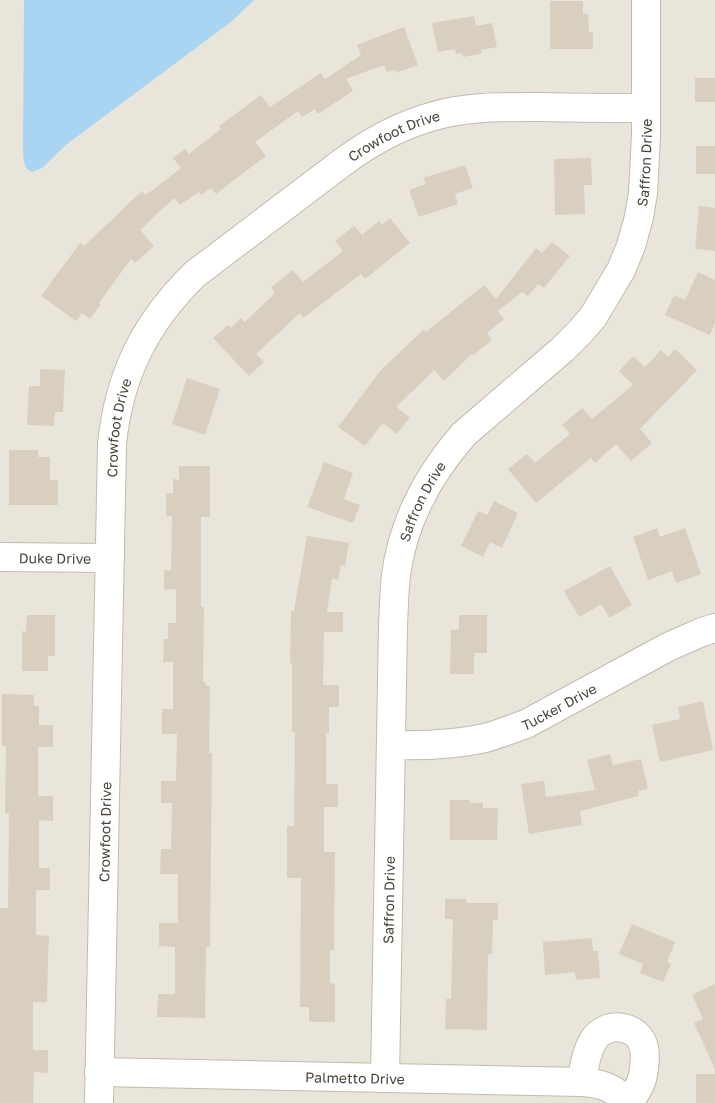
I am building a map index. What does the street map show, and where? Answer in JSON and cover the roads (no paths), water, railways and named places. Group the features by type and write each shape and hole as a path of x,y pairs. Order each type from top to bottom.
{"street":[{"name":"Saffron Drive","path":"385,1078 396,574 408,525 420,498 454,445 464,434 563,349 580,332 593,317 622,270 639,217 643,193 646,108 646,0"},
{"name":"Crowfoot Drive","path":"99,1103 112,444 114,420 120,397 136,353 164,308 195,274 362,148 412,123 462,110 484,108 646,108"},
{"name":"Duke Drive","path":"0,557 110,558"},
{"name":"Tucker Drive","path":"391,745 417,746 484,738 526,724 682,640 715,628"},
{"path":"581,1082 589,1051 597,1035 606,1029 629,1028 640,1036 645,1058 641,1082 622,1098"},
{"name":"Palmetto Drive","path":"99,1072 581,1082 599,1084 622,1098"}],"water":[{"path":"24,0 254,0 232,21 67,144 42,168 32,172 25,166 23,151"}]}
